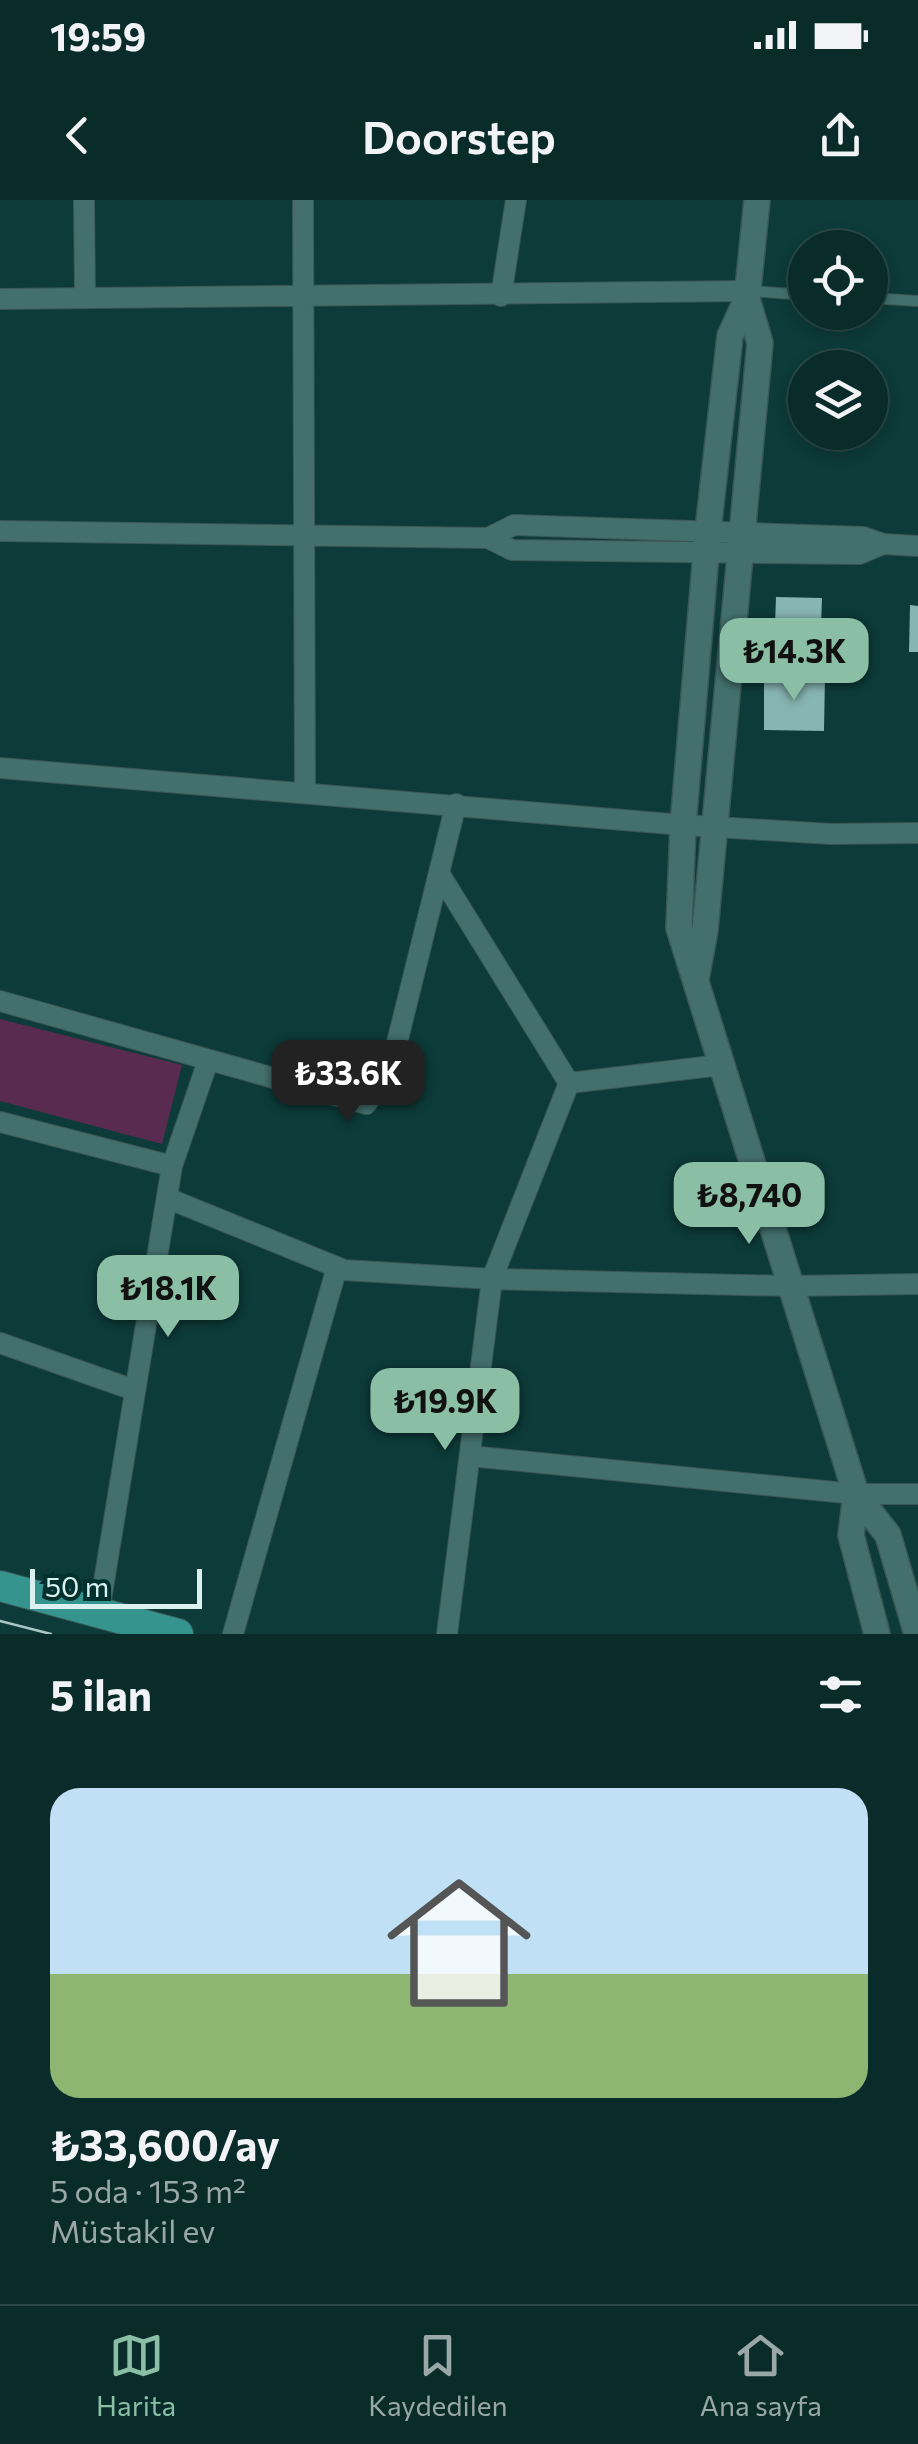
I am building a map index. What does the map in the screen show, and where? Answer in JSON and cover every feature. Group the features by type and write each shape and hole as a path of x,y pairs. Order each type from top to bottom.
{"main road":[{"path":"0,1586 178,1634"}],"street":[{"path":"84,200 84,298"},
{"path":"304,200 306,792"},
{"path":"502,296 516,200"},
{"path":"757,200 747,295 730,336 707,542 683,825 679,928 856,1494 888,1535 917,1634"},
{"path":"0,299 747,295"},
{"path":"695,984 706,930 760,343 747,295"},
{"path":"0,531 488,538 514,525 859,554 883,544 918,546"},
{"path":"0,768 683,825 831,834 918,833"},
{"path":"0,1001 366,1104 390,1070 456,804"},
{"path":"439,874 568,1082"},
{"path":"99,1612 172,1166 208,1060"},
{"path":"568,1082 720,1065"},
{"path":"447,1634 492,1279 568,1082"},
{"path":"0,1122 172,1166"},
{"path":"167,1198 344,1270 492,1279 790,1286 918,1284"},
{"path":"233,1634 336,1267"},
{"path":"0,1342 134,1390"},
{"path":"470,1456 856,1494 918,1494"},
{"path":"856,1494 851,1535 877,1634"}],"lane":[{"path":"747,295 788,294"},
{"path":"888,299 918,301"}],"shaded area":[{"path":"0,1019 182,1065 162,1144 0,1101"}],"building":[{"path":"776,597 822,598 820,655 774,654"},
{"path":"910,605 918,606 918,652 909,652"},
{"path":"764,675 825,675 824,731 764,730"}],"tram line":[{"path":"0,1621 51,1634"}]}
